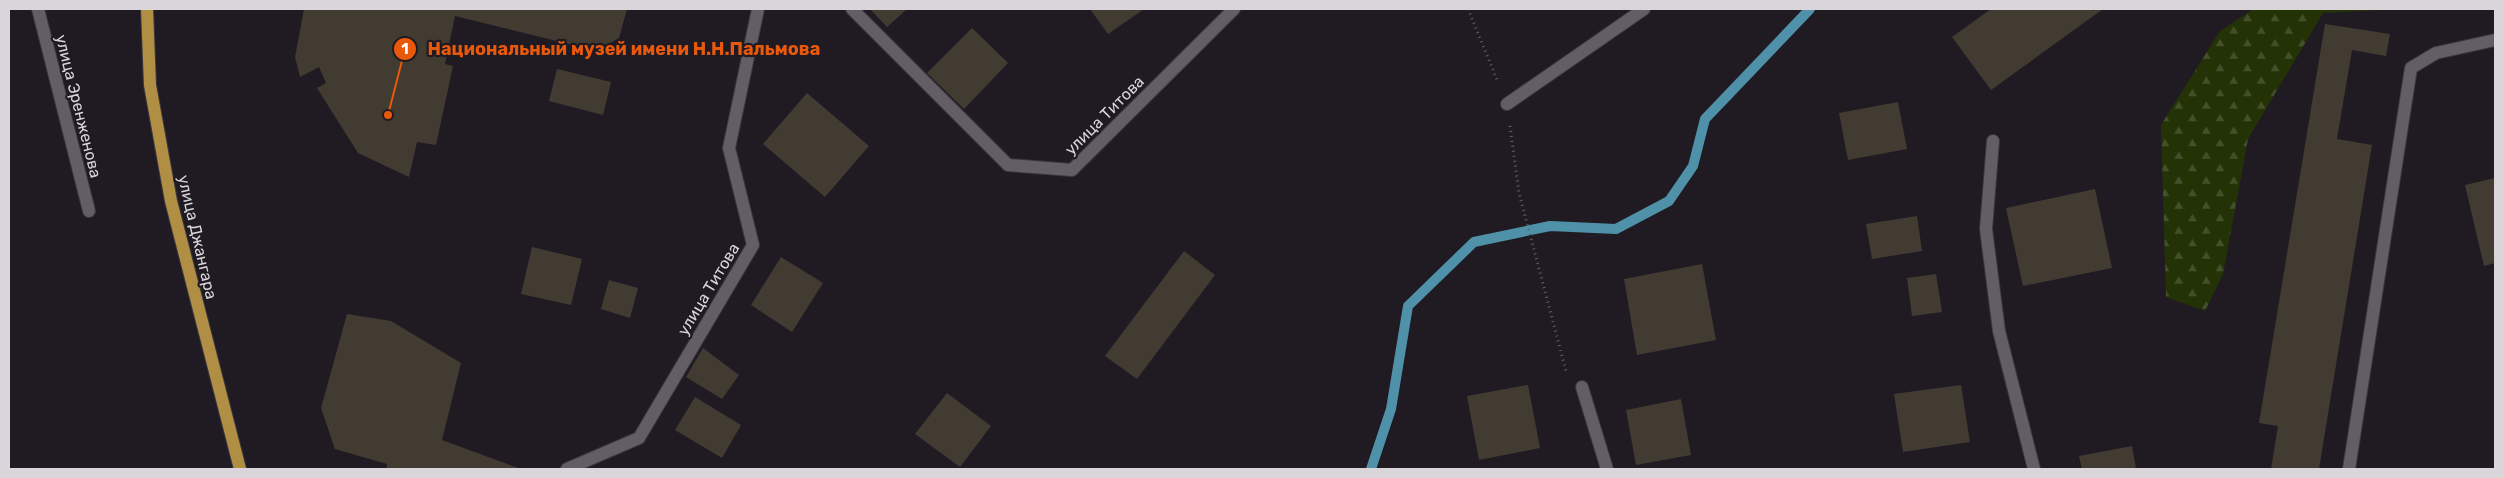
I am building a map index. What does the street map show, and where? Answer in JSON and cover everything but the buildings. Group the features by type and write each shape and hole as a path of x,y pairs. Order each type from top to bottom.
{"main road":[{"name":"улица Джангара","path":"147,9 150,85 171,201 240,469"}],"street":[{"name":"улица Эренженова","path":"38,9 89,211"},
{"name":"улица Титова","path":"567,469 639,438 753,245 729,148 758,9"},
{"name":"улица Титова","path":"852,9 1008,165 1072,170 1234,9"},
{"path":"1507,104 1644,9"},
{"path":"2350,469 2411,68 2436,53 2495,40"},
{"path":"1993,141 1986,228 1999,332 2034,469"},
{"path":"1582,387 1607,469"}],"path":[{"path":"1468,9 1507,104 1523,208 1566,371 1582,387"}],"green space":[{"path":"2254,9 2398,9 2323,13 2248,139 2223,274 2205,311 2166,297 2161,125 2220,31"}],"waterway":[{"path":"1371,469 1391,409 1408,306 1474,242 1550,226 1616,229 1669,201 1693,166 1705,119 1810,9"}],"place":[{"name":"Национальный музей имени Н.Н.Пальмова","path":"388,115"}]}
